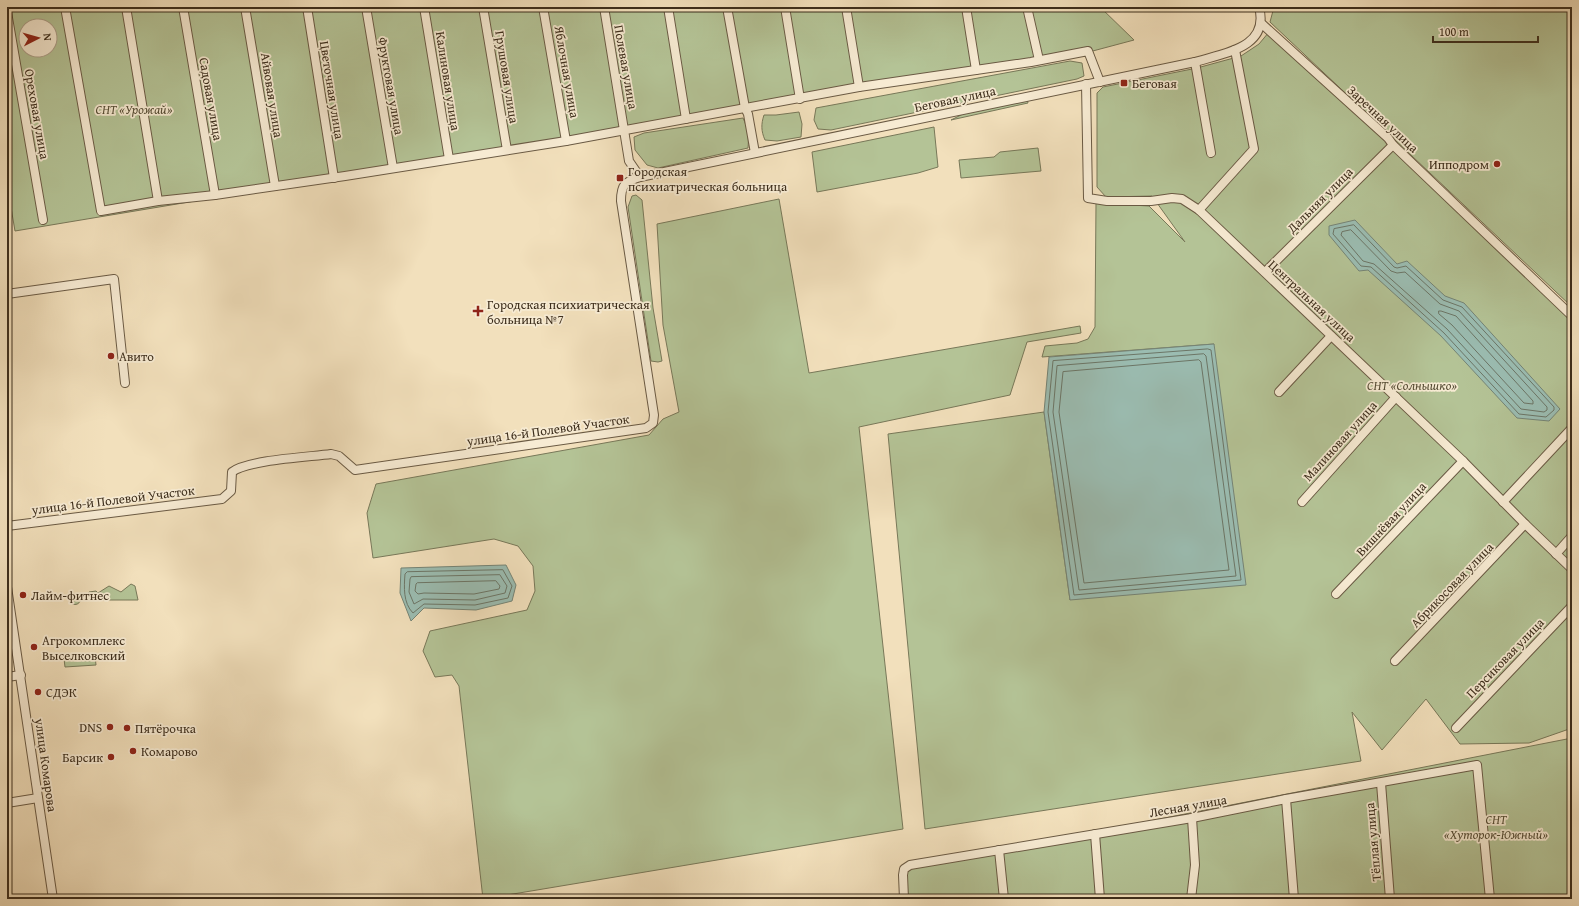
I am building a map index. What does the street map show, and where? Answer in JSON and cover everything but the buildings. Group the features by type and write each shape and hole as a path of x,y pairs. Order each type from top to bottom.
{"street":[{"path":"65,7 101,211 158,201 215,195 334,178 566,141 859,87 976,70 1088,51 1100,82"},
{"path":"126,7 158,201"},
{"name":"Садовая улица","path":"183,7 215,195"},
{"name":"Айвовая улица","path":"245,7 275,186"},
{"name":"Цветочная улица","path":"307,7 334,178"},
{"name":"Фруктовая улица","path":"366,7 393,168"},
{"name":"Калиновая улица","path":"424,7 449,159"},
{"name":"Грушовая улица","path":"484,7 507,150"},
{"name":"Яблочная улица","path":"543,7 566,141"},
{"name":"Полевая улица","path":"604,7 629,161 640,177"},
{"path":"668,7 686,119"},
{"path":"727,7 745,108 748,114 755,153"},
{"path":"785,7 800,99"},
{"path":"846,7 859,87"},
{"path":"966,7 976,70"},
{"path":"1027,7 1039,60"},
{"path":"1259,7 1262,24"},
{"name":"Ореховая улица","path":"7,12 43,220"},
{"name":"Беговая улица","path":"626,182 640,177 1195,62 1235,50 1249,43 1256,35 1262,24"},
{"name":"Заречная улица","path":"1262,24 1388,138 1393,145 1572,316"},
{"path":"1199,210 1254,148 1235,50"},
{"path":"1195,62 1211,153"},
{"name":"Центральная улица","path":"1086,84 1088,198 1107,201 1151,201 1172,198 1182,199 1199,210 1463,460 1503,502 1572,569"},
{"name":"Дальняя улица","path":"1264,272 1393,145"},
{"name":"улица 16-й Полевой Участок","path":"7,526 225,496 231,491 232,472 242,466 331,454 339,456 355,470 646,428 653,423 654,415 621,201 621,191 626,182"},
{"path":"7,294 114,279 125,383"},
{"path":"1279,392 1331,336"},
{"name":"Малиновая улица","path":"1302,502 1396,397"},
{"path":"1503,502 1572,428"},
{"name":"Вишнёвая улица","path":"1336,594 1463,460"},
{"name":"Абрикосовая улица","path":"1395,661 1525,524"},
{"path":"1556,554 1572,536"},
{"name":"улица Комарова","path":"7,587 53,899"},
{"name":"Персиковая улица","path":"1456,728 1572,606"},
{"path":"7,677 21,676"},
{"name":"Лесная улица","path":"904,899 904,869 910,865 1192,818 1286,799 1477,766 1490,899"},
{"name":"Тёплая улица","path":"1381,783 1390,899"},
{"path":"7,803 38,798"},
{"path":"1286,799 1294,899"},
{"path":"1191,899 1195,865 1192,818"},
{"path":"1094,834 1100,899"},
{"path":"999,850 1004,899"}],"green space":[{"name":"СНТ «Урожай»","path":"7,7 1100,7 1134,40 1089,52 15,231 7,184"},
{"name":"Ипподром","path":"1274,7 1572,7 1572,307 1270,22"},
{"name":"СНТ «Солнышко»","path":"1269,32 1572,315 1572,728 1529,743 1460,744 1426,699 1382,750 1352,712 1361,761 925,829 888,434 1044,412 1070,600 1214,344 1042,357 1045,346 1077,343 1088,339 1095,327 1096,203 1149,206 1185,242 1152,196 1106,197 1097,187 1097,93 1103,87 1197,68 1241,56 1259,44"},
{"path":"1070,61 1082,63 1084,76 1077,79 831,130 818,129 814,120 816,108"},
{"path":"1027,99 1028,103 951,120 965,113"},
{"path":"799,112 802,124 801,137 777,141 765,140 762,128 764,115"},
{"path":"743,118 748,133 748,148 658,168 647,165 635,150 634,137 644,133"},
{"path":"934,127 938,167 918,173 817,192 812,152"},
{"path":"1038,148 1041,171 961,178 959,160 994,157 1000,152"},
{"path":"636,195 642,200 653,308 662,361 658,362 651,361 628,207 632,196"},
{"path":"779,199 809,373 1080,326 1081,333 1027,342 1010,395 859,427 903,829 483,899 459,686 452,675 435,677 423,651 430,631 527,610 535,591 533,566 518,546 494,539 373,558 367,513 376,484 649,435 663,419 679,412 663,325 657,224"},
{"path":"131,584 135,586 138,600 93,600 88,597 89,592 96,591 98,593 109,586 121,592"},
{"path":"73,594 77,594 79,595 79,603 73,604 70,601 70,597"},
{"path":"95,656 96,665 65,667 64,659"},
{"name":"СНТ «Хуторок-Южный»","path":"1572,738 1572,899 905,899 905,869"}],"water":[{"path":"1355,220 1397,264 1407,261 1445,296 1464,303 1560,409 1549,421 1517,418 1441,336 1368,270 1359,271 1329,235 1329,226"},
{"path":"1214,344 1246,585 1070,600 1044,412 1049,357"},
{"path":"506,565 516,585 512,601 476,610 424,608 411,621 400,593 401,568"}],"place":[{"name":"Беговая","path":"1124,83"},
{"name":"Ипподром","path":"1497,164"},
{"name":"Городская психиатрическая больница","path":"620,178"},
{"name":"Городская психиатрическая больница №7","path":"478,311"},
{"name":"Авито","path":"111,356"},
{"name":"Лайм-фитнес","path":"23,595"},
{"name":"Агрокомплекс Выселковский","path":"34,647"},
{"name":"СДЭК","path":"38,692"},
{"name":"DNS","path":"110,727"},
{"name":"Пятёрочка","path":"127,728"},
{"name":"Комарово","path":"133,751"},
{"name":"Барсик","path":"111,757"}]}
